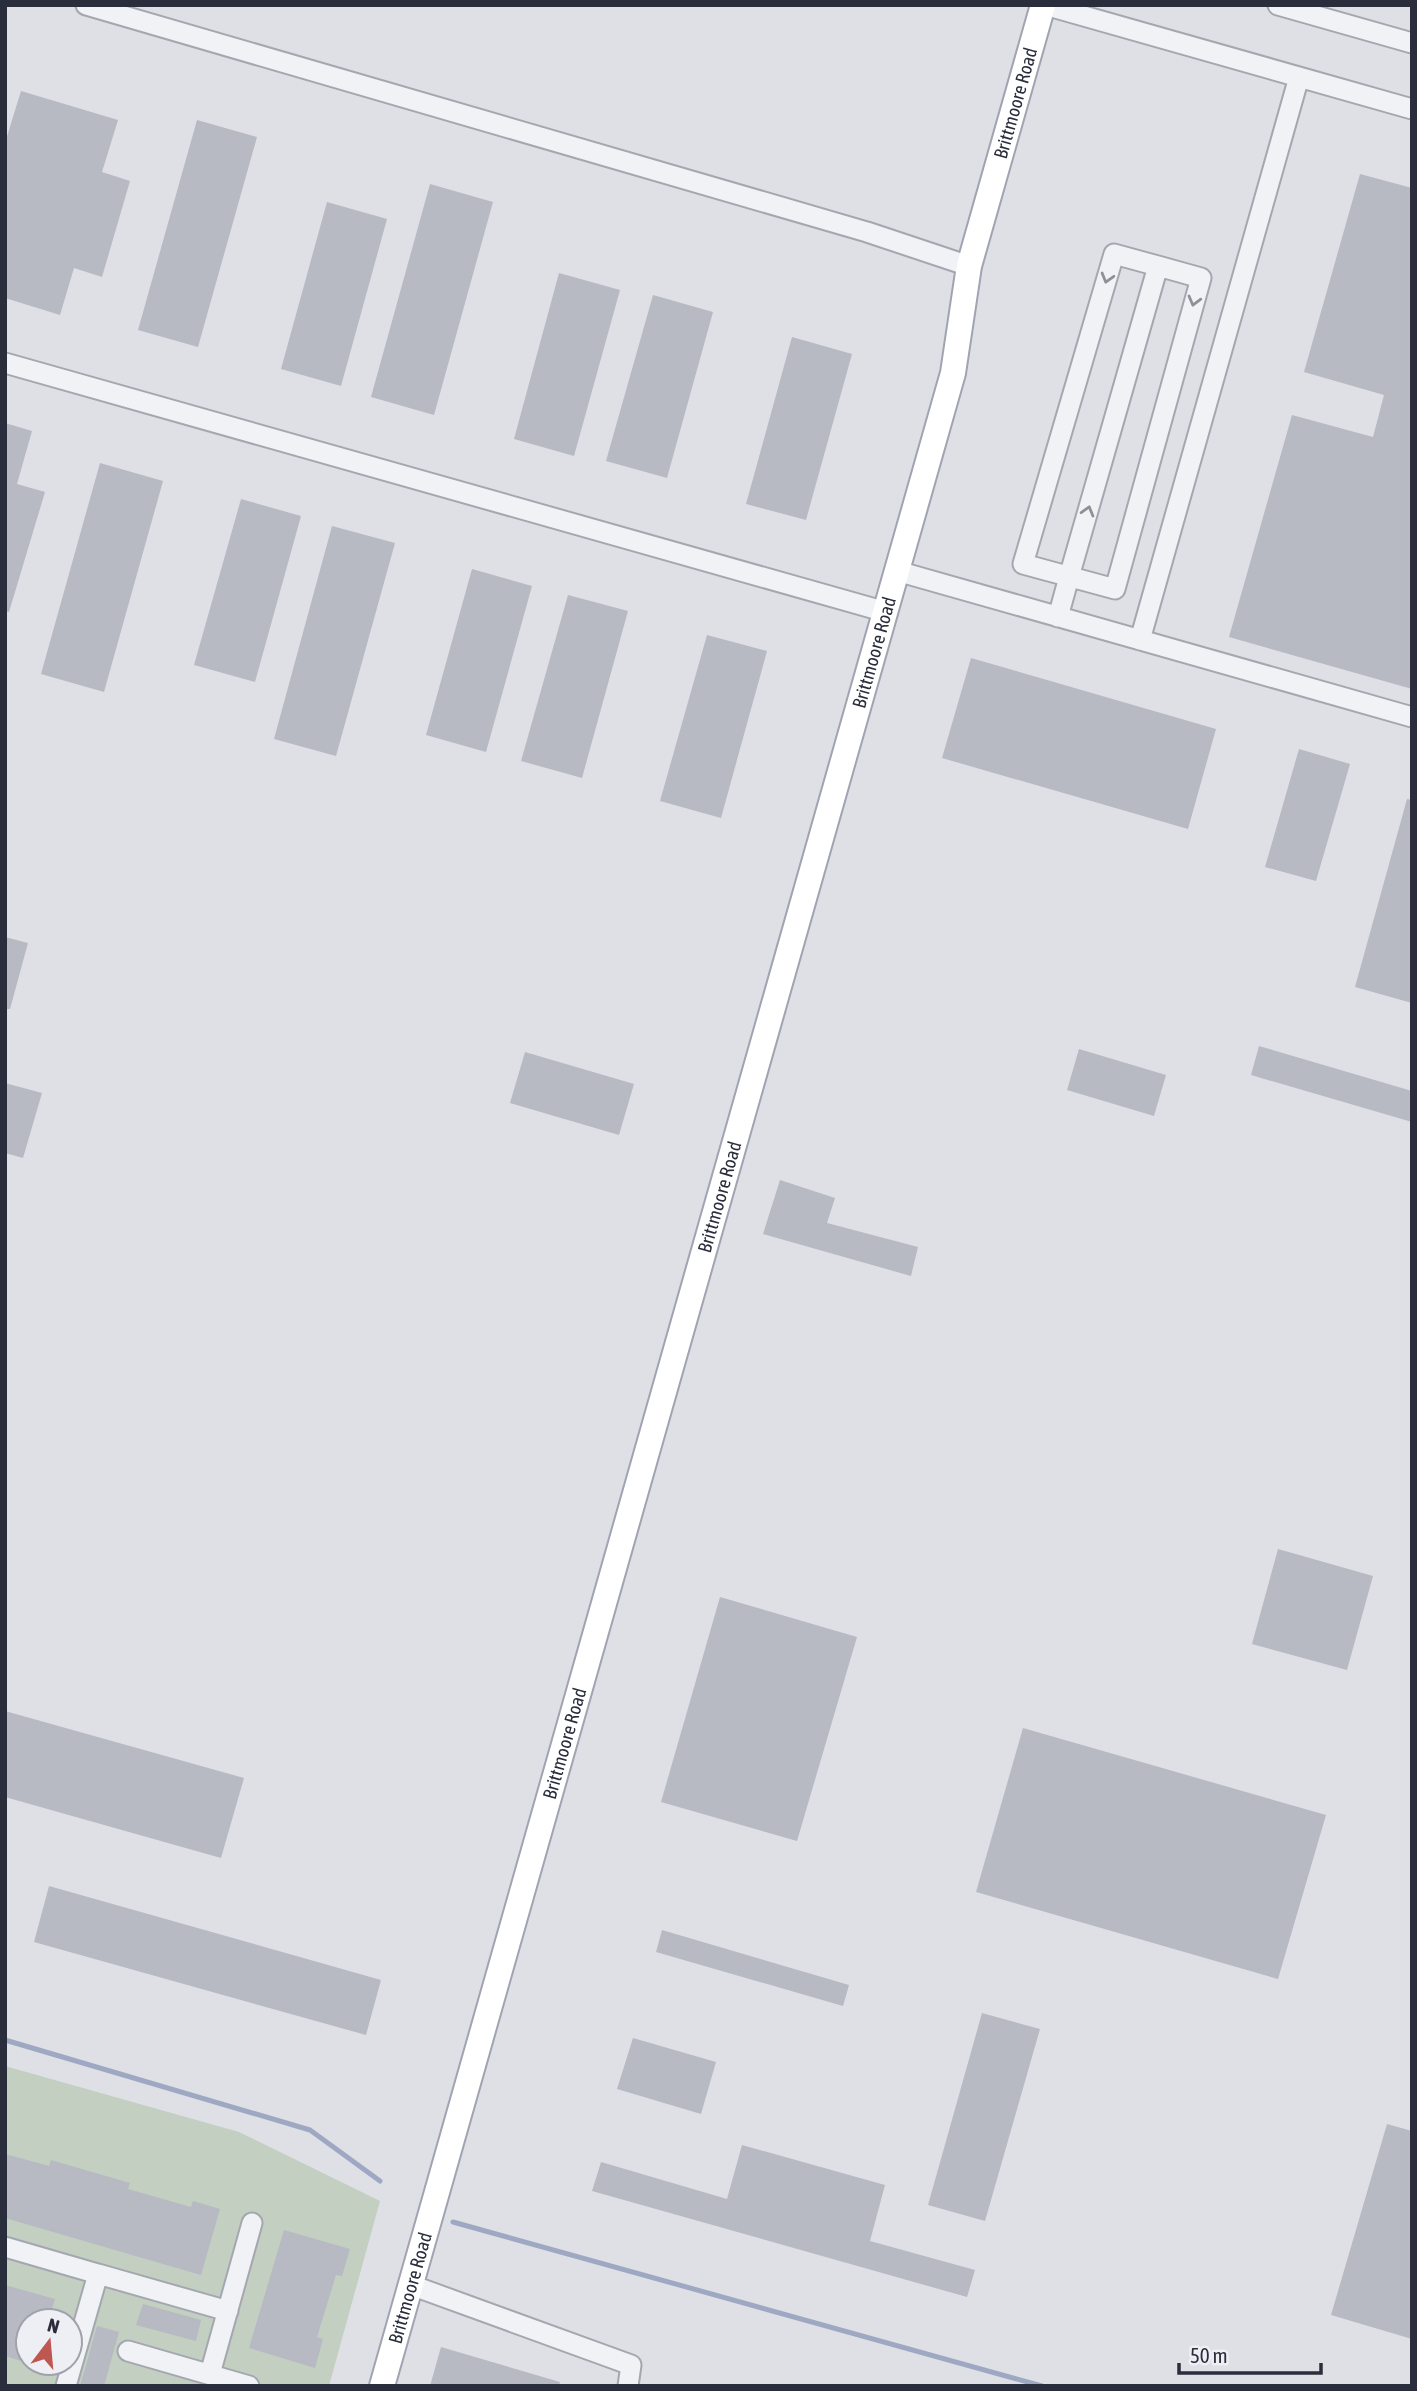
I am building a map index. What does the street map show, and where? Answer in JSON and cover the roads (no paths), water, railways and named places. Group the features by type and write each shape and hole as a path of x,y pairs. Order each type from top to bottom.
{"main road":[{"name":"Brittmoore Road","path":"382,2386 953,373 969,266 1044,5"}],"street":[{"path":"86,5 867,232 969,266"},
{"path":"1044,5 1412,109"},
{"path":"1278,5 1412,43"},
{"path":"1140,640 1299,77"},
{"path":"1114,254 1158,266 1201,278 1115,589 1023,564 1114,254"},
{"path":"1058,617 1158,266"},
{"path":"5,363 886,612"},
{"path":"897,571 1412,717"},
{"path":"211,2374 253,2223"},
{"path":"5,2246 228,2311"},
{"path":"66,2386 98,2274"},
{"path":"411,2285 631,2365 628,2386"},
{"path":"128,2351 249,2386"}],"waterway":[{"path":"5,2040 310,2130 380,2181"},
{"path":"453,2222 1042,2386"}]}
